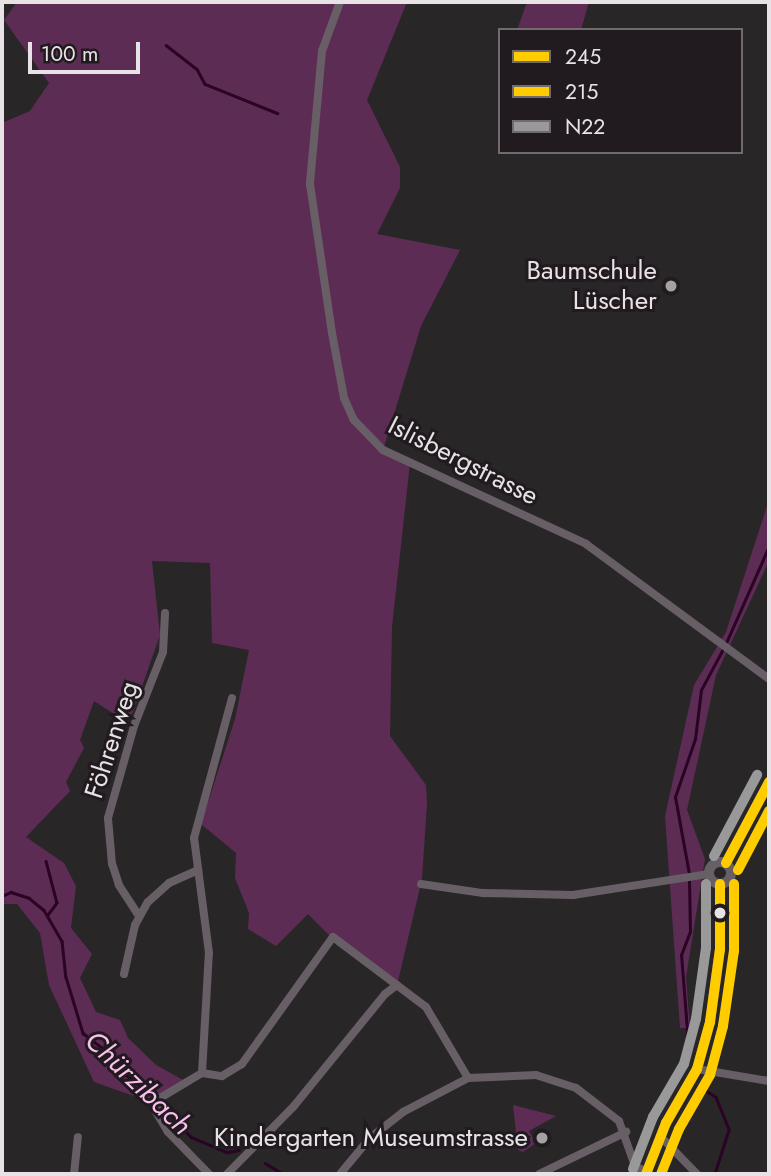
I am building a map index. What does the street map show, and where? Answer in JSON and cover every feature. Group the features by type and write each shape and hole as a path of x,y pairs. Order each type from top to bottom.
{"street":[{"name":"Islisbergstrasse","path":"340,2 322,51 310,184 344,398 354,420 383,450 586,544 769,679"},
{"name":"Föhrenweg","path":"139,916 119,886 112,864 108,818 134,726 163,652 165,613"},
{"path":"202,1073 209,953 194,838 232,698"},
{"path":"720,884 731,876 726,863 769,782"},
{"path":"709,874 716,862 726,863"},
{"path":"124,974 139,916 169,883 198,870"},
{"path":"421,884 483,893 573,895 709,874 720,884"},
{"path":"340,1174 370,1138 403,1112 468,1078 526,1074 560,1082 592,1097 626,1132 635,1166 647,1173 660,1136 697,1069 715,992 720,884"},
{"path":"209,1174 168,1132 156,1112 158,1101 202,1073 222,1076 242,1065 333,937 426,1007 468,1078"},
{"path":"228,1174 294,1106 385,994 397,985"},
{"path":"697,1069 769,1080"},
{"path":"539,1174 626,1132"},
{"path":"660,1136 697,1174"},
{"path":"74,1174 78,1137"}],"shaded area":[{"path":"17,2 407,2 367,100 400,167 400,188 377,234 460,250 421,326 383,450 410,463 392,627 390,736 426,785 427,803 422,879 398,981 390,983 339,945 308,914 276,946 248,929 249,913 235,878 236,853 201,824 235,719 249,650 212,643 210,563 152,561 160,635 133,712 125,721 94,701 80,740 84,748 66,782 70,791 26,837 64,863 76,886 71,928 92,954 80,978 96,1012 120,1020 128,1038 156,1065 185,1081 172,1092 145,1100 94,1082 49,985 40,933 17,904 2,904 2,123 30,111 49,83 4,20"},
{"path":"527,2 589,2 582,28 518,28"},
{"path":"769,500 769,561 716,675 687,810 705,859 686,977 690,1028 680,1028 665,816 694,685 726,632"},
{"path":"513,1105 556,1116 529,1131 536,1143 523,1152 518,1150"}],"waterway":[{"path":"166,45 197,69 205,84 277,113"},
{"path":"726,643 769,546"},
{"path":"689,874 675,797 695,739 701,690 723,649"},
{"path":"46,861 57,903 48,915"},
{"path":"688,1043 681,955 690,932 689,880"},
{"name":"Chürzibach","path":"2,896 11,892 29,898 44,910 62,941 66,977 83,1033 101,1047 114,1066 157,1098"},
{"path":"701,1087 716,1097 729,1130 715,1174"},
{"name":"Chürzibach","path":"161,1104 191,1137 227,1152 239,1150"},
{"name":"Chürzibach","path":"265,1163 283,1174"}],"transit line":[{"name":"N22","path":"714,856 757,775"},
{"name":"245","path":"726,863 769,782"},
{"name":"215","path":"738,870 769,811"},
{"name":"N22","path":"633,1169 653,1117 684,1064 696,1019 706,948 706,884"},
{"name":"245","path":"646,1174 666,1123 697,1069 710,1022 720,949 720,884"},
{"name":"215","path":"661,1174 679,1129 710,1075 723,1026 734,951 734,884"}],"place":[{"name":"Baumschule Lüscher","path":"671,286"},
{"name":"Kindergarten Museumstrasse","path":"542,1138"}]}
